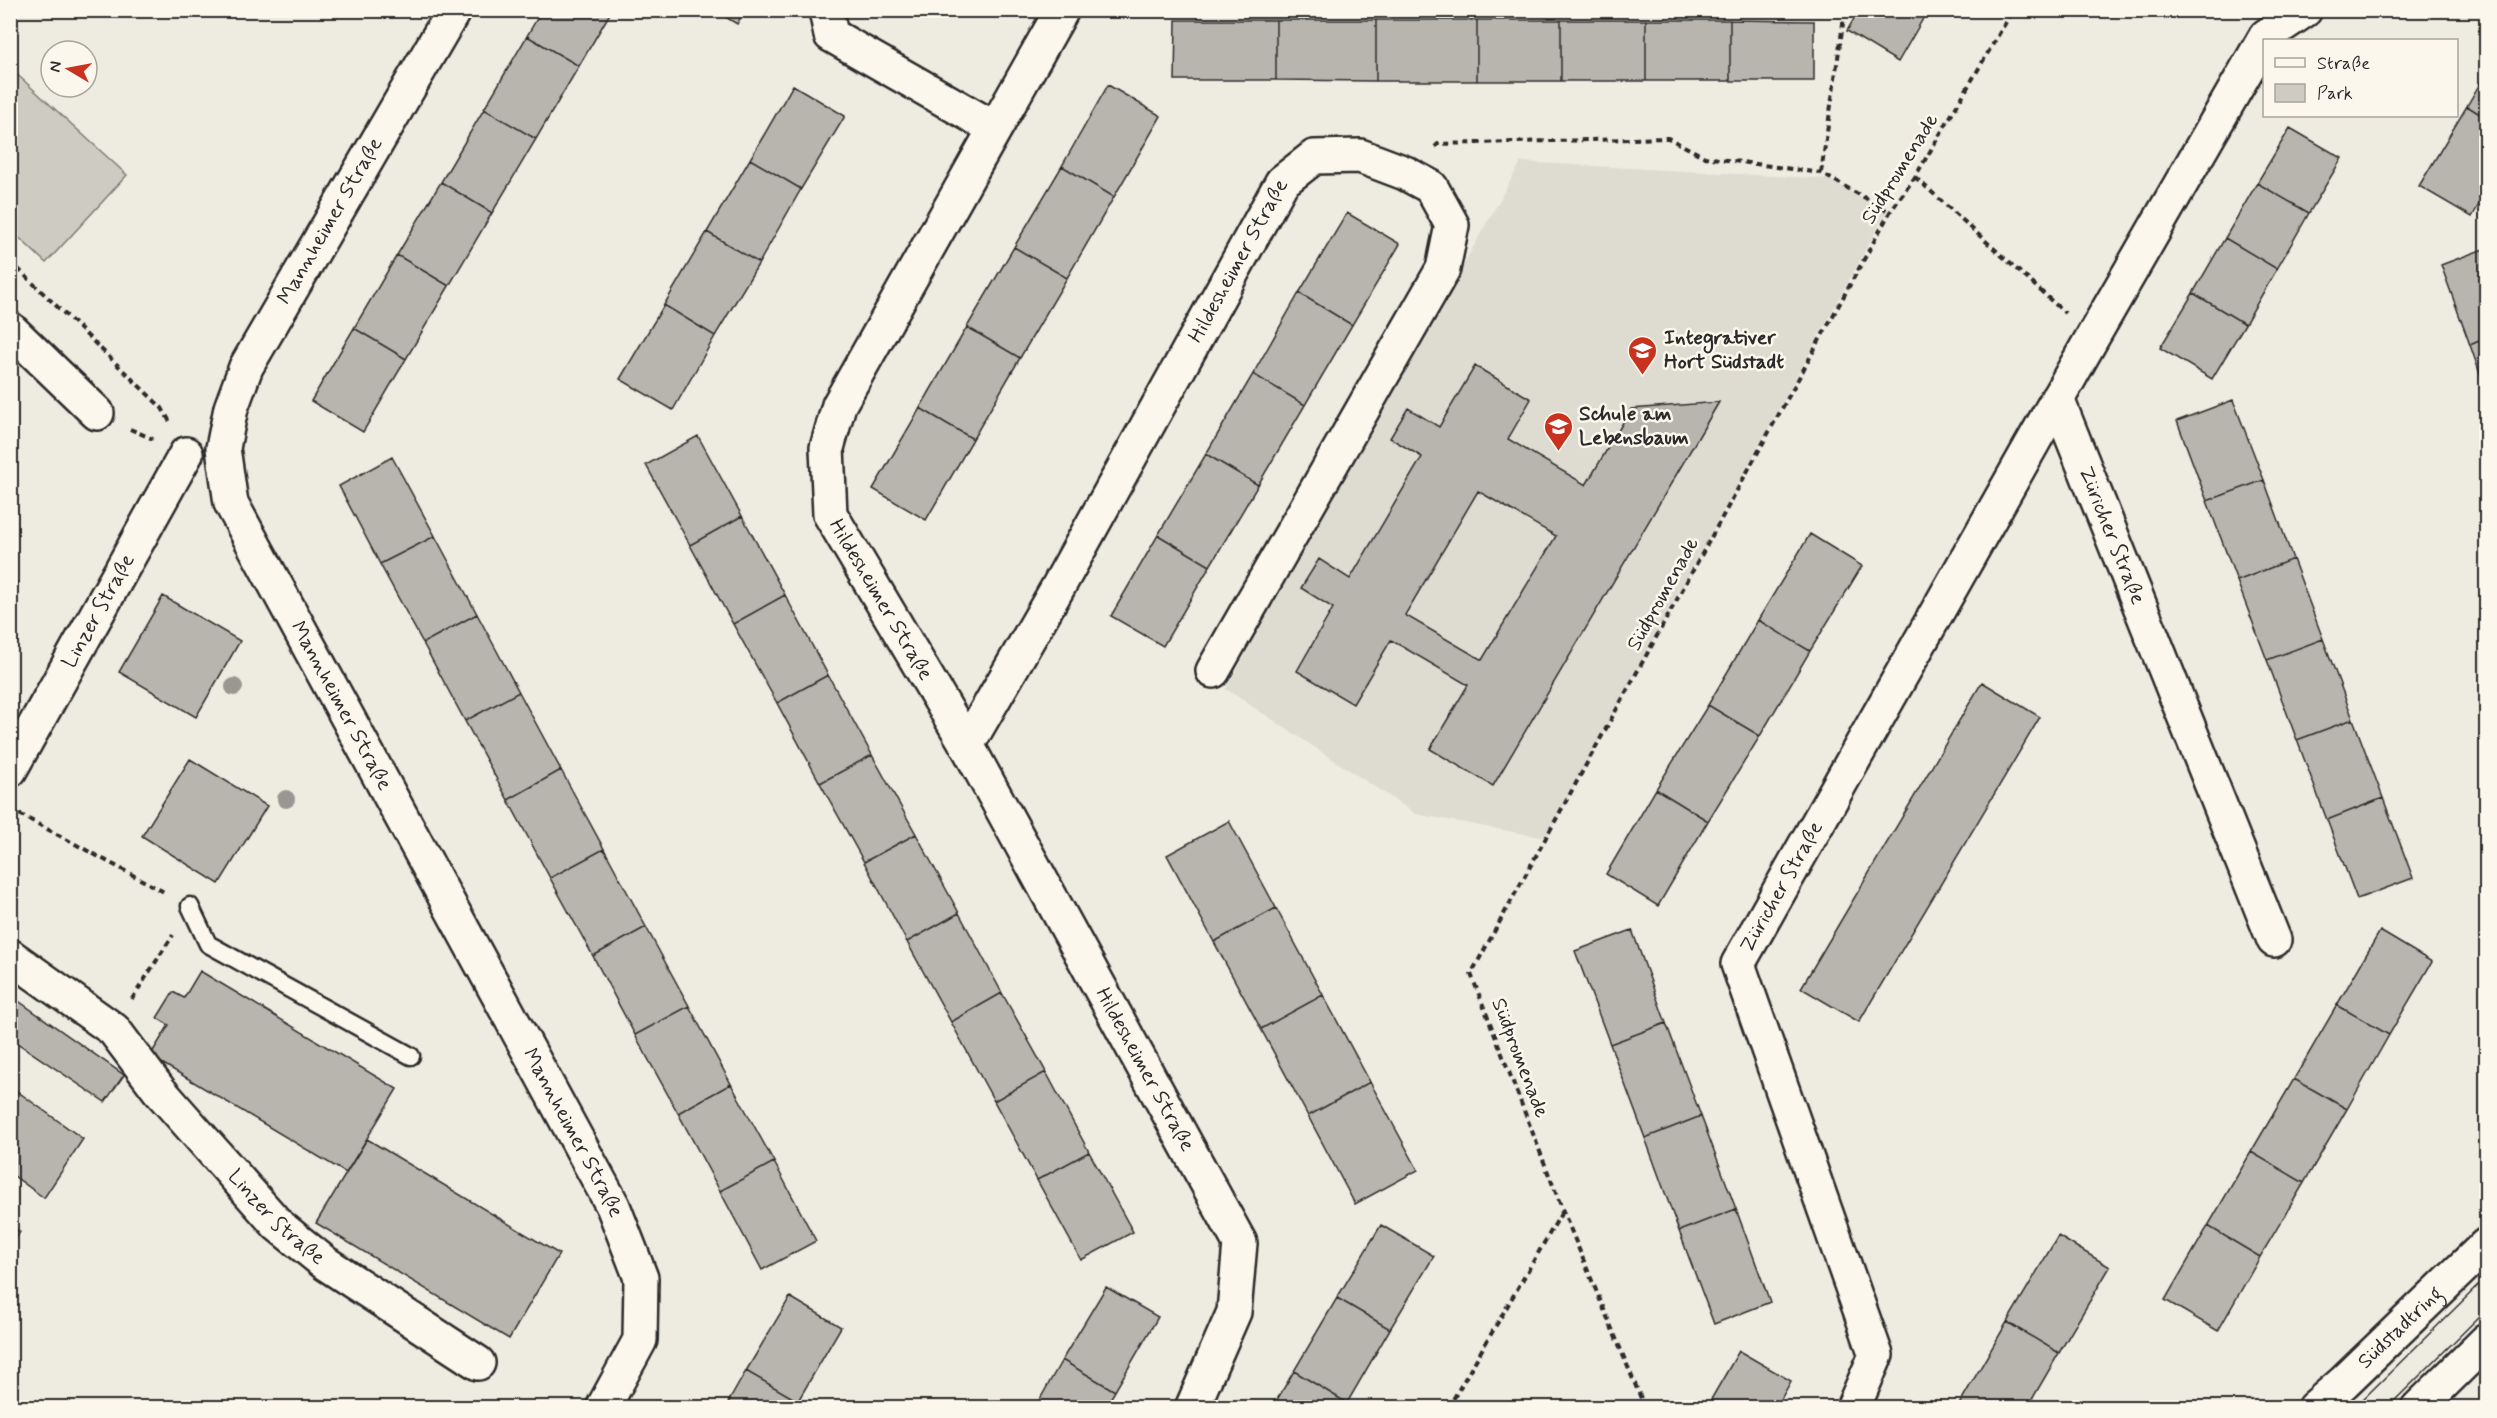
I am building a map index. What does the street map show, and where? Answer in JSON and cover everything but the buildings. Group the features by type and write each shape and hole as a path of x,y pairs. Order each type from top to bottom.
{"street":[{"name":"Mannheimer Straße","path":"454,10 246,367 231,408 223,448 231,502 617,1216 641,1278 640,1340 603,1407"},
{"path":"826,10 831,35 994,128"},
{"name":"Züricher Straße","path":"2264,39 2305,10"},
{"name":"Hildesheimer Straße","path":"1049,15 994,128 839,405 827,448 830,514 967,745 1240,1243 1234,1312 1192,1407"},
{"name":"Züricher Straße","path":"1853,1407 1876,1355 1738,964 2057,399 2263,41"},
{"name":"Hildesheimer Straße","path":"967,745 1057,589 1282,182 1314,157 1360,156 1405,173 1431,187 1452,225 1443,269 1213,671"},
{"path":"10,329 97,413"},
{"name":"Züricher Straße","path":"2057,399 2274,940"},
{"name":"Linzer Straße","path":"10,770 186,454"},
{"name":"Linzer Straße","path":"10,956 114,1029 159,1090 278,1225 325,1263 478,1363"},
{"name":"Südstadtring","path":"2314,1407 2344,1382 2487,1245"},
{"path":"2418,1407 2487,1341"}],"lane":[{"path":"190,906 207,944 411,1056"}],"path":[{"path":"1821,173 1845,10"},
{"name":"Südpromenade","path":"1644,1407 1563,1211 1471,974 1890,212 1915,177 2013,10"},
{"path":"1405,173 1438,144 1668,138 1706,157 1821,173 1890,212"},
{"path":"1915,177 2092,338"},
{"path":"10,261 162,408 186,454"},
{"path":"10,809 190,906 114,1029"},
{"path":"1448,1407 1563,1211"}],"shaded area":[{"name":"Schule am Lebensbaum","path":"1521,162 1828,179 1886,212 1546,838 1416,814 1226,689"}],"green space":[{"path":"10,68 39,95 39,99 44,99 127,175 46,263 11,230"}],"tram line":[{"path":"2354,1408 2486,1278"},
{"path":"2387,1408 2486,1310"}],"place":[{"name":"Integrativer Hort Südstadt","path":"1643,376"},
{"name":"Schule am Lebensbaum","path":"1558,452"}]}
